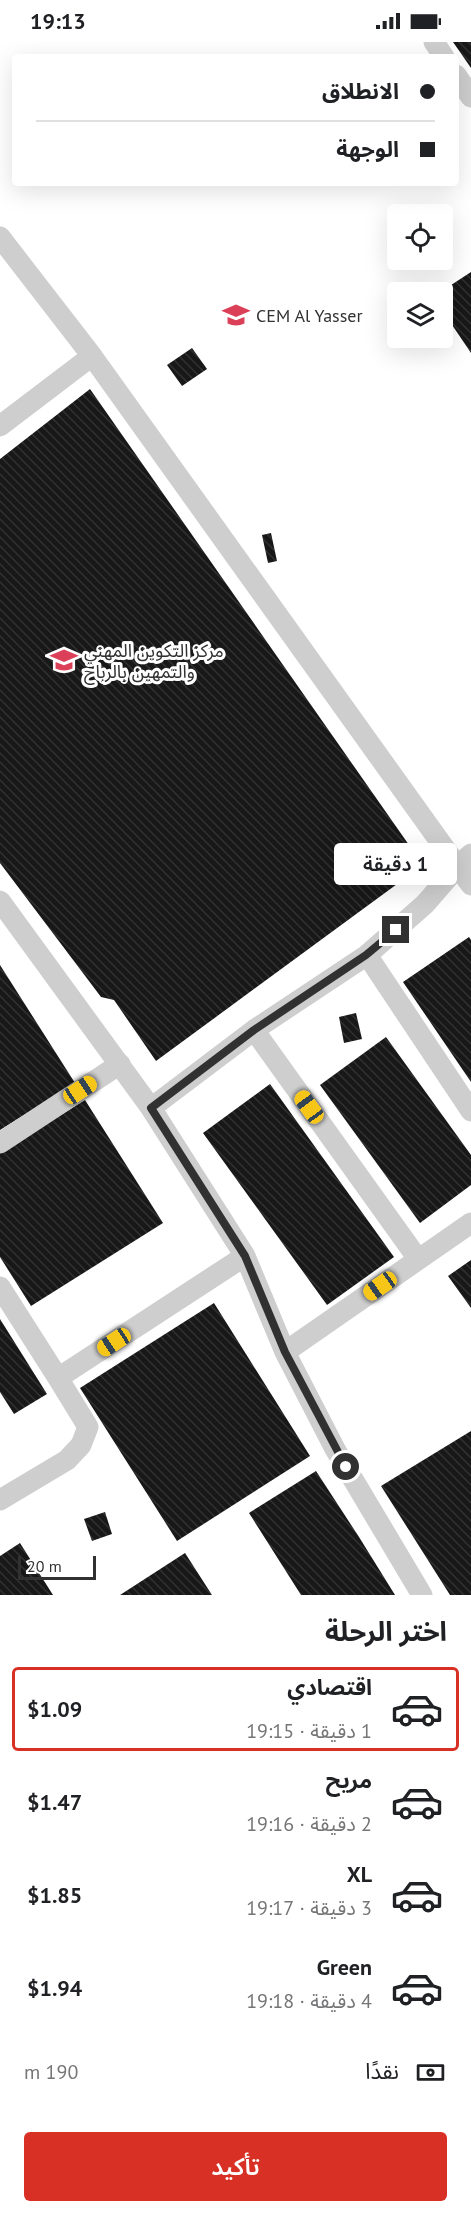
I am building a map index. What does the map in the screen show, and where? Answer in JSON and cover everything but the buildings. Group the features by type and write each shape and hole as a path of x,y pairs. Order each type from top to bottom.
{"street":[{"path":"459,79 471,97"},
{"path":"0,237 92,356 464,860 471,885"},
{"path":"0,426 92,356"},
{"path":"151,1108 254,1030 366,955 425,904 464,860"},
{"path":"0,901 151,1108 245,1256 285,1352 335,1449 422,1595"},
{"path":"366,955 471,1111"},
{"path":"254,1030 418,1259"},
{"path":"0,1143 120,1064"},
{"path":"285,1352 471,1223"},
{"path":"58,1378 245,1256"},
{"path":"0,1287 88,1427 81,1445 67,1460 0,1500"}],"place":[{"name":"CEM Al Yasser","path":"236,315"},
{"name":"مركز التكوين المهني والتمهين بالرباح","path":"64,660"}],"route":[{"path":"346,1467 285,1352 245,1256 151,1108 254,1030 366,955 396,930"}]}
